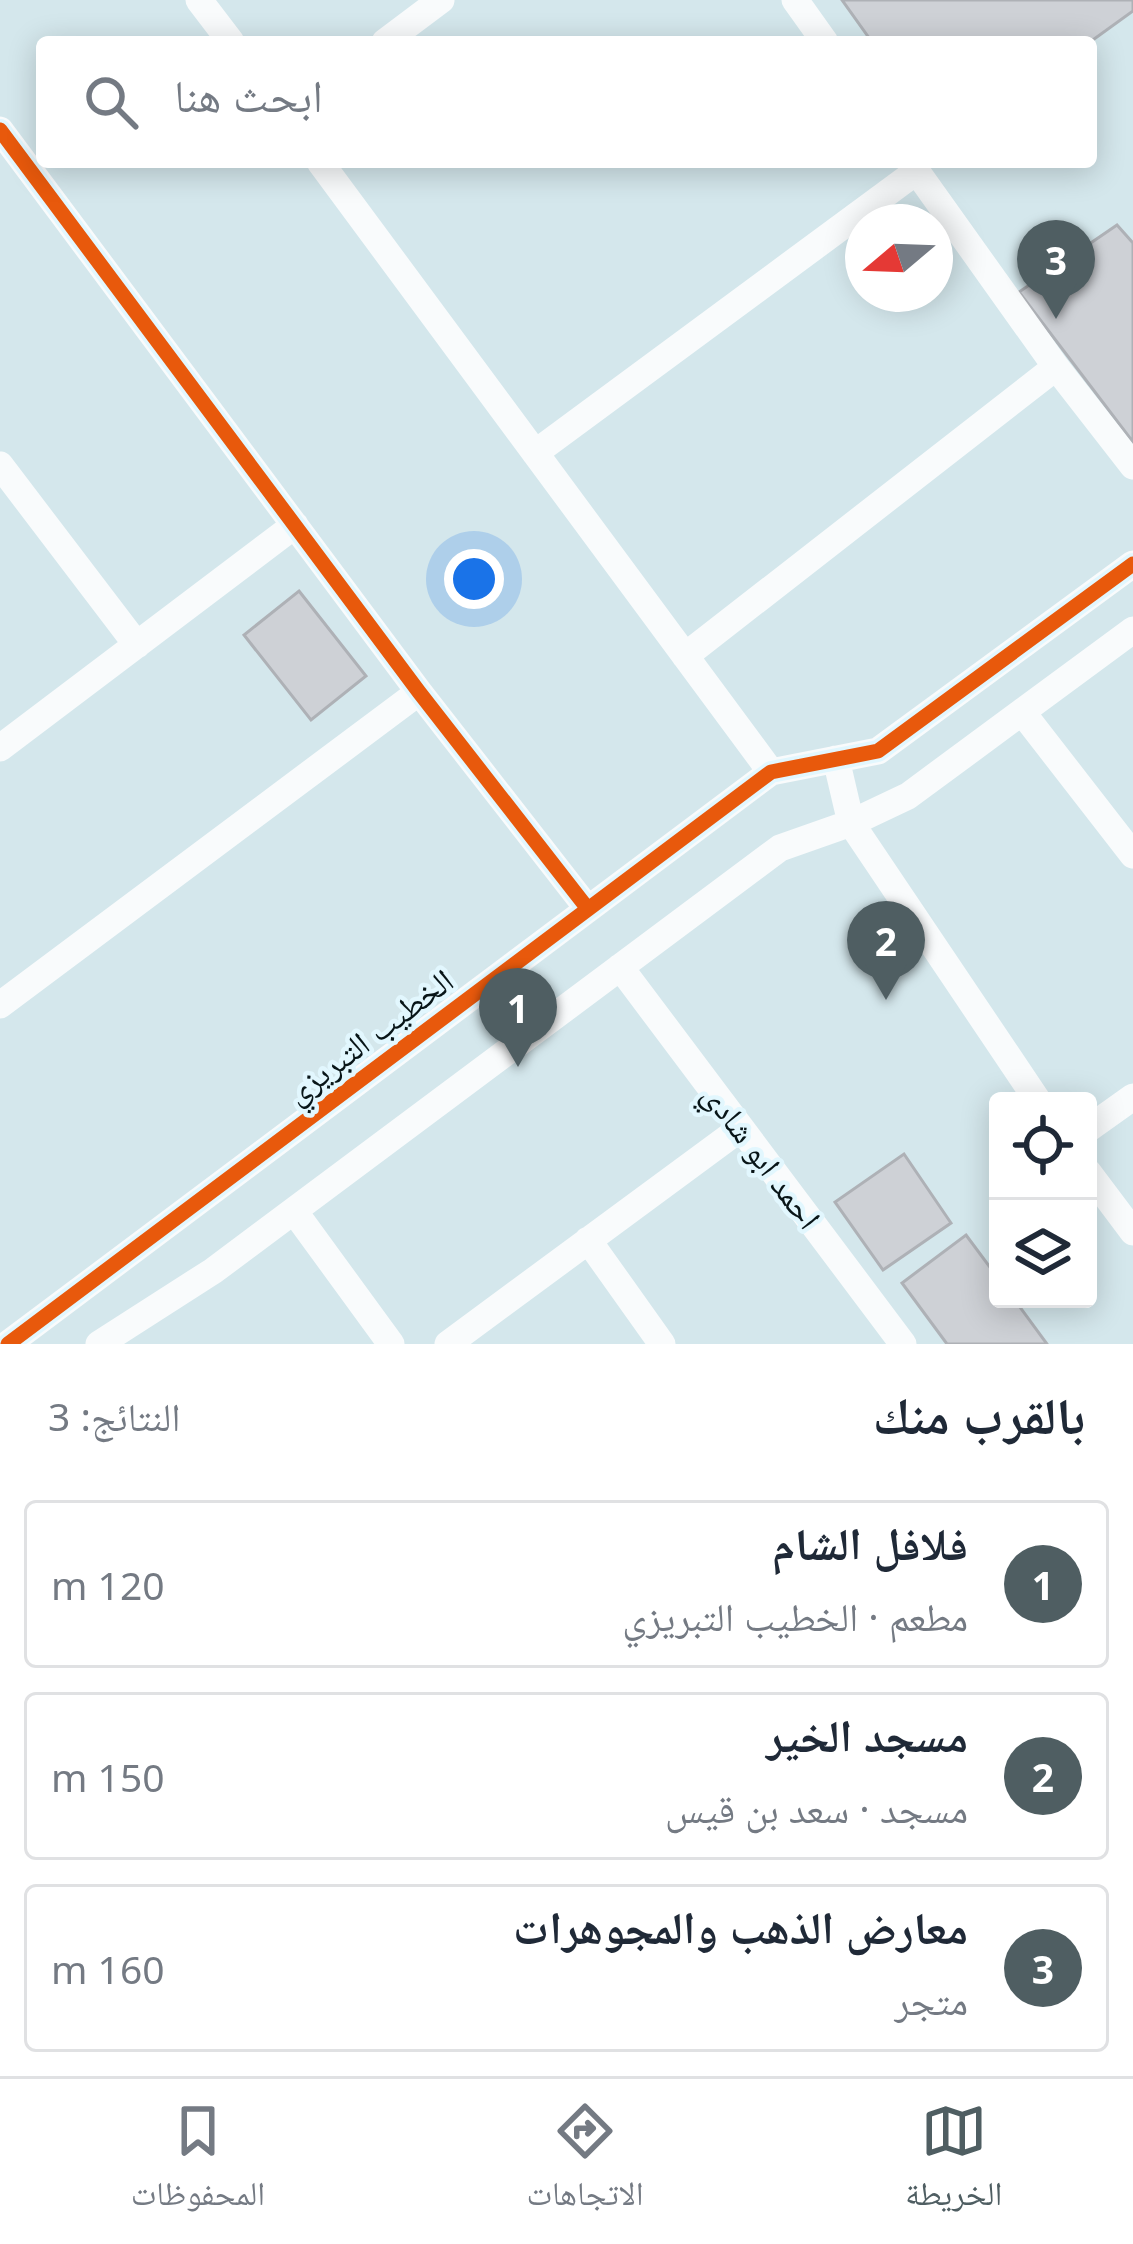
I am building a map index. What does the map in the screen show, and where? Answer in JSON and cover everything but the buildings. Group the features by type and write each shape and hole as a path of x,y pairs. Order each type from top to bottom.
{"street":[{"path":"199,0 226,36"},
{"path":"393,36 441,0"},
{"path":"795,0 821,36"},
{"path":"0,130 419,692 588,909"},
{"path":"324,168 771,772"},
{"path":"535,453 911,168"},
{"path":"915,168 1056,367 1133,466"},
{"path":"685,656 1056,367"},
{"path":"4,479 137,645"},
{"path":"0,748 295,526"},
{"name":"الخطيب التبريزي","path":"8,1344 771,772 878,751 1133,564"},
{"path":"99,1344 137,1334 213,1271 780,848 908,796 1133,630"},
{"path":"0,1005 419,692"},
{"path":"1022,712 1133,855"},
{"path":"836,759 851,823 1032,1092"},
{"name":"احمد ابو شادي","path":"620,967 903,1344"},
{"path":"1097,1123 1133,1097"},
{"path":"448,1344 741,1128"},
{"path":"1097,1184 1133,1232"},
{"path":"294,1210 391,1344"},
{"path":"588,1240 662,1344"}],"cycle path":[{"path":"0,130 419,692 588,909"},
{"path":"8,1344 771,772 878,751 1133,564"}],"place":[{"name":"معارض الذهب والمجوهرات","path":"1056,319"},
{"name":"مسجد الخير","path":"886,1000"},
{"name":"فلافل الشام","path":"518,1067"}]}
